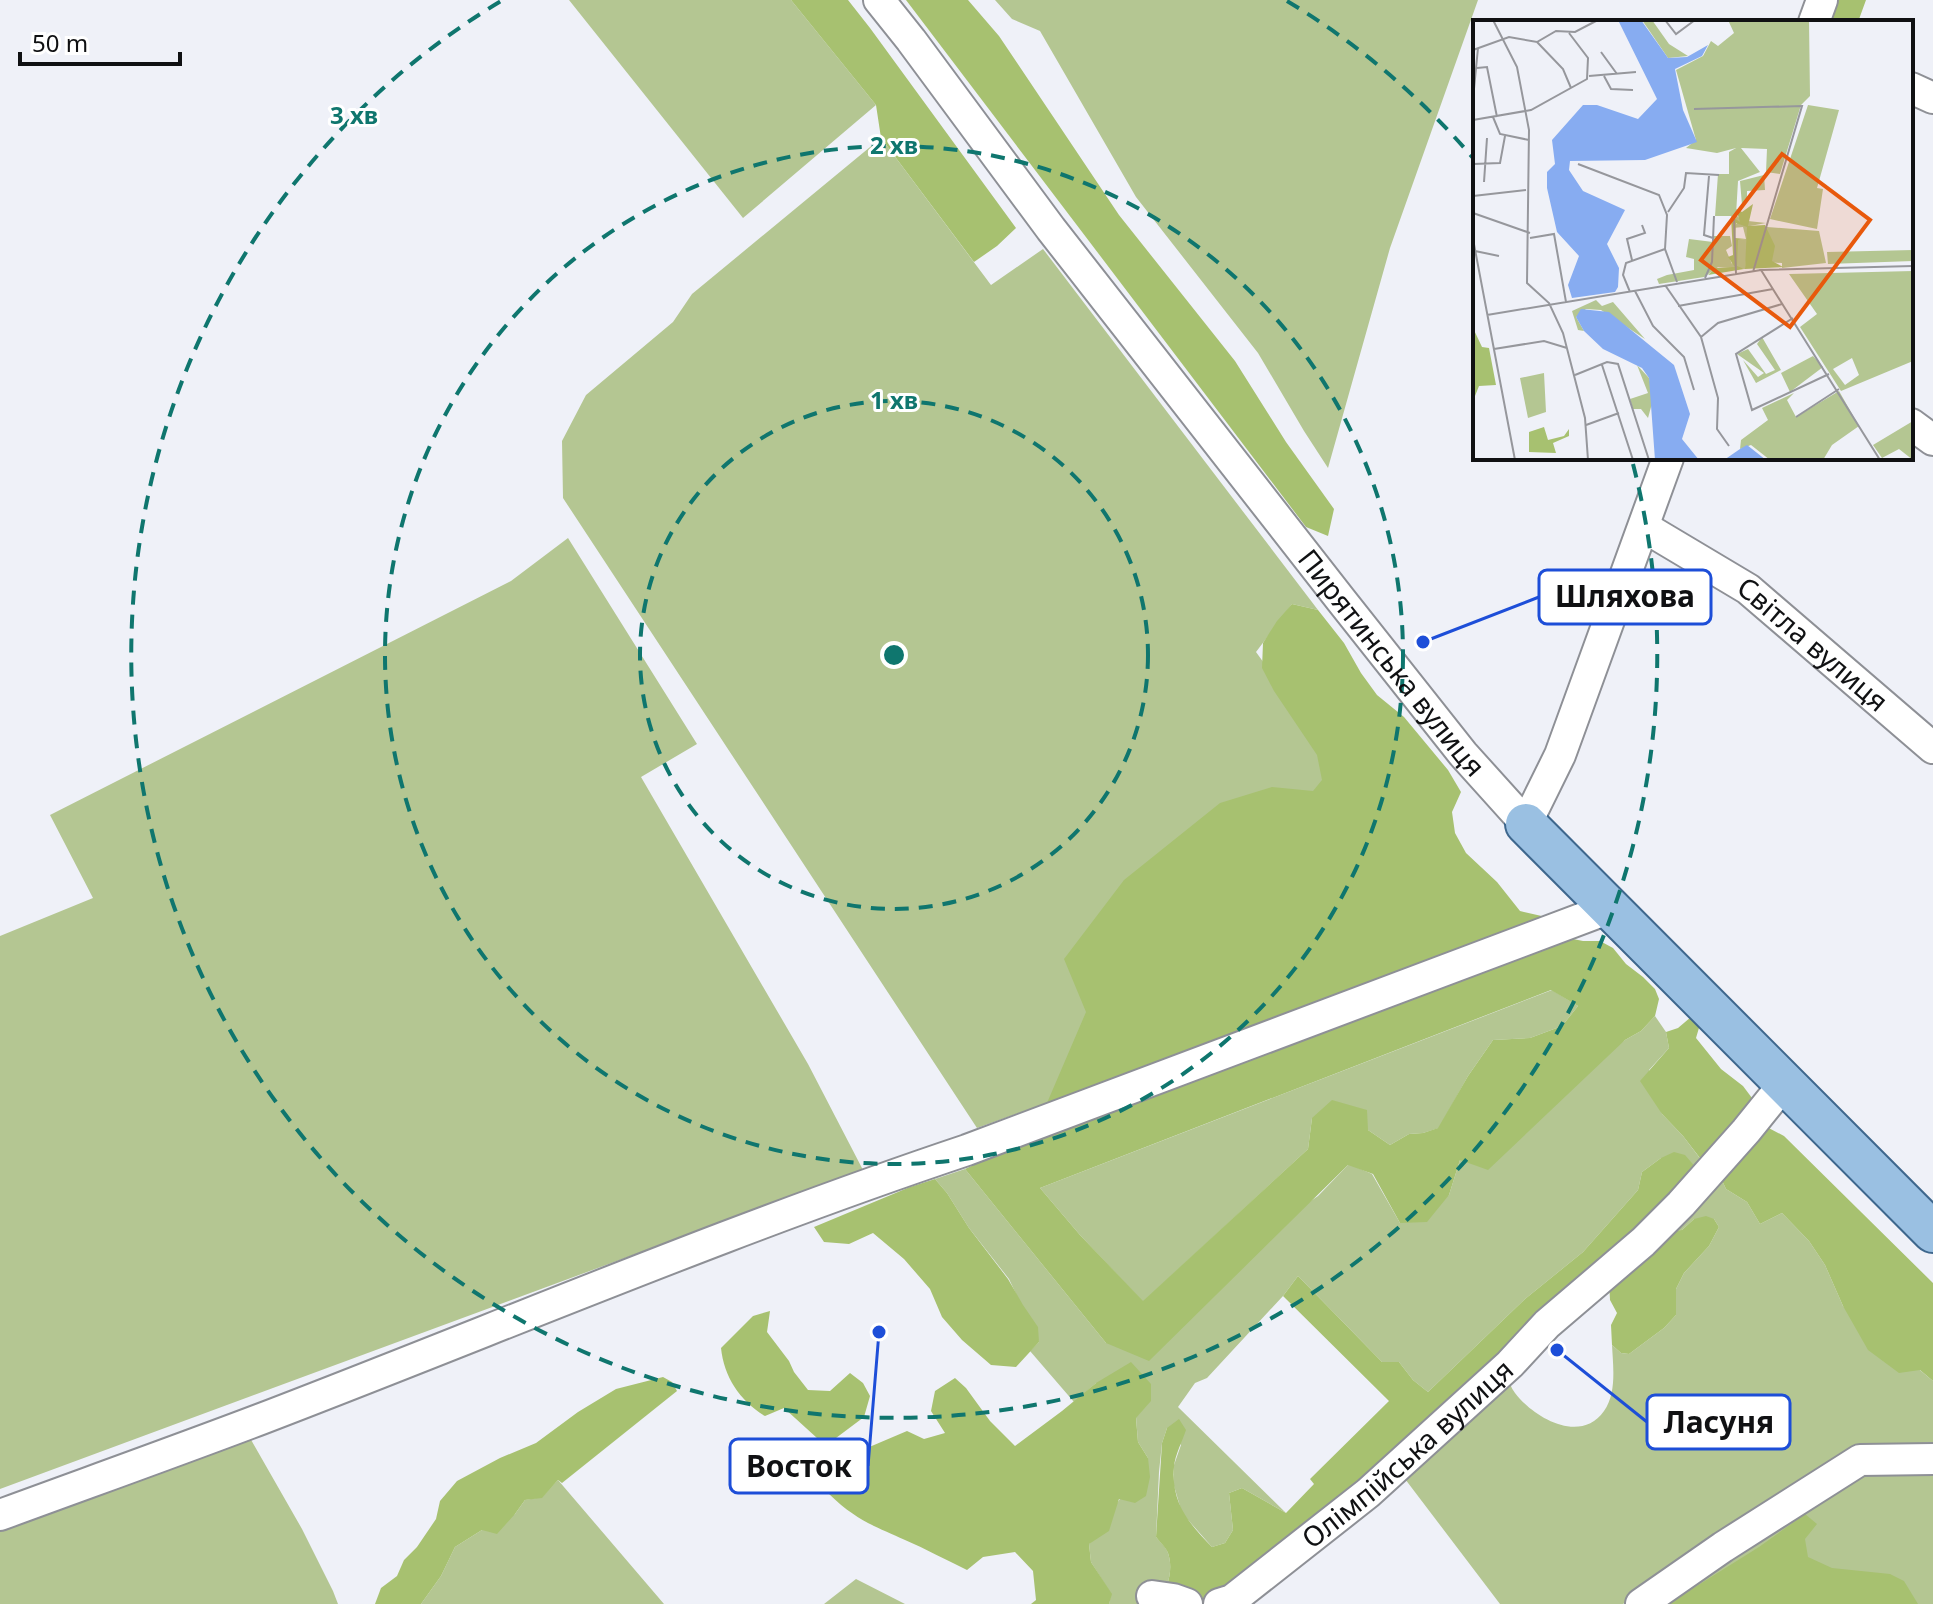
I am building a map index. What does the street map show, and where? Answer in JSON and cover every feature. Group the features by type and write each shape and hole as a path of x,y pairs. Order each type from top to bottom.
{"main road":[{"name":"Пирятинська вулиця","path":"1526,824 1933,1232"}],"street":[{"name":"Пирятинська вулиця","path":"879,0 1061,241 1331,588 1463,754 1526,824"},
{"path":"1815,20 1822,0"},
{"path":"1913,89 1933,98"},
{"path":"1913,425 1933,440"},
{"path":"1526,824 1560,755 1667,460"},
{"name":"Світла вулиця","path":"1644,527 1748,589 1933,748"},
{"path":"0,1515 261,1419 744,1229 967,1150 1610,908"},
{"name":"Олімпійська вулиця","path":"1219,1604 1232,1600 1368,1493 1510,1364 1547,1324 1643,1242 1681,1204 1784,1084"},
{"path":"1641,1604 1723,1547 1860,1460 1933,1459"},
{"path":"1152,1596 1187,1604"}],"green space":[{"path":"569,0 791,0 876,105 743,218"},
{"path":"791,0 848,0 1016,228 997,246 974,262 881,138 876,105"},
{"path":"906,0 968,0 999,36 1119,215 1235,361 1286,442 1334,509 1328,536 1306,527"},
{"path":"995,0 1478,0 1390,248 1328,468 1258,353 1136,197 1040,31 1012,19"},
{"path":"1836,0 1866,0 1859,20 1831,20 1831,10"},
{"path":"881,138 991,285 1043,249 1318,610 1292,604 1256,652 1393,843 1047,1103 977,1128 563,498 562,441 586,395 673,322 692,294"},
{"path":"568,538 697,744 641,777 808,1064 863,1170 0,1489 0,936 93,898 50,815 511,581"},
{"path":"1292,604 1318,610 1344,643 1377,695 1404,717 1448,770 1461,792 1452,812 1455,833 1466,853 1497,882 1520,911 1546,917 1563,937 1600,941 1613,948 1655,989 1659,999 1655,1016 1641,1031 1625,1040 1488,1170 1460,1160 1449,1195 1427,1222 1400,1223 1373,1174 1348,1165 1149,1361 1106,1343 965,1169 1058,1126 1047,1103 1086,1012 1064,959 1124,880 1220,803 1272,787 1313,791 1322,780 1317,755 1262,668 1263,643","holes":["1551,990 1578,1006 1562,1026 1530,1038 1493,1040 1438,1128 1409,1134 1390,1145 1368,1130 1367,1110 1332,1100 1312,1118 1308,1149 1143,1301 1040,1188"]},
{"path":"1552,990 1578,1006 1562,1026 1530,1038 1493,1040 1468,1076 1439,1128 1409,1134 1390,1145 1368,1130 1312,1118 1308,1149 1143,1302 1040,1188"},
{"path":"1655,1016 1666,1032 1669,1048 1649,1070 1662,1114 1702,1161 1695,1180 1661,1158 1642,1172 1638,1190 1583,1252 1525,1299 1428,1392 1413,1380 1399,1362 1382,1362 1298,1276 1207,1378 1195,1383 1178,1407 1286,1513 1242,1488 1229,1493 1233,1530 1225,1543 1212,1547 1182,1513 1174,1486 1174,1465 1181,1445 1167,1428 1159,1472 1156,1537 1170,1560 1167,1586 1158,1604 1109,1604 1111,1594 1091,1562 1089,1544 1148,1458 1138,1442 1136,1417 1150,1401 1096,1383 1074,1402 1030,1351 1039,1342 1009,1279 935,1179 965,1169 1106,1343 1318,1196 1349,1164 1372,1174 1400,1223 1449,1195 1460,1160 1641,1031"},
{"path":"1691,1017 1701,1021 1696,1038 1721,1069 1743,1086 1755,1102 1703,1162 1662,1114 1640,1081 1669,1048 1666,1032 1678,1028"},
{"path":"1763,1125 1784,1136 1933,1283 1933,1381 1920,1370 1899,1373 1868,1350 1843,1306 1825,1265 1809,1241 1782,1213 1760,1224 1747,1202 1726,1189 1718,1172"},
{"path":"1674,1152 1685,1155 1697,1169 1503,1365 1210,1604 1158,1604 1170,1573 1167,1551 1156,1537 1162,1443 1167,1428 1179,1419 1186,1430 1175,1462 1175,1492 1189,1521 1212,1547 1225,1543 1233,1530 1229,1493 1242,1488 1286,1513 1314,1484 1310,1479 1389,1401 1283,1296 1298,1276 1382,1362 1399,1362 1413,1380 1428,1392 1525,1299 1583,1252 1638,1190 1642,1172"},
{"path":"1718,1172 1726,1189 1747,1202 1760,1224 1782,1213 1809,1241 1825,1265 1843,1306 1933,1381 1933,1442 1865,1449 1623,1604 1500,1604 1402,1475 1506,1376 1523,1402 1545,1418 1570,1427 1594,1421 1604,1411 1611,1396 1612,1345 1621,1353 1629,1354 1676,1315 1676,1289 1684,1273 1709,1246 1719,1227 1714,1219 1694,1219 1682,1230 1666,1231"},
{"path":"935,1179 1008,1279 1038,1327 1039,1342 1016,1367 991,1365 962,1340 942,1317 930,1289 904,1259 873,1233 849,1244 824,1242 814,1227"},
{"path":"1706,1216 1714,1219 1719,1227 1709,1246 1684,1273 1676,1289 1676,1315 1629,1354 1621,1353 1612,1345 1611,1325 1617,1313 1610,1300 1609,1280 1666,1231 1682,1230 1694,1219"},
{"path":"770,1311 767,1332 808,1390 830,1391 850,1373 863,1383 870,1396 864,1417 832,1441 817,1438 784,1408 765,1416 741,1396 730,1378 721,1348 753,1316"},
{"path":"1131,1362 1151,1384 1151,1401 1136,1418 1138,1442 1148,1458 1150,1477 1146,1496 1135,1503 1119,1499 1109,1531 1089,1544 1091,1562 1112,1594 1109,1604 1031,1604 1036,1600 1033,1571 1015,1552 983,1557 967,1570 865,1521 829,1494 846,1467 867,1448 907,1431 924,1439 945,1433 931,1411 935,1391 955,1378 1015,1446 1096,1383"},
{"path":"663,1377 672,1382 677,1391 562,1483 558,1480 542,1498 525,1500 497,1534 482,1530 455,1547 441,1576 421,1604 375,1604 381,1588 397,1576 404,1560 436,1519 440,1501 457,1481 536,1443 616,1389"},
{"path":"250,1438 302,1529 338,1604 0,1604 0,1531"},
{"path":"1933,1473 1933,1604 1661,1604 1851,1474"},
{"path":"558,1480 664,1604 421,1604 441,1576 455,1547 515,1514 525,1500 542,1497"},
{"path":"1805,1514 1817,1524 1805,1539 1808,1557 1832,1568 1890,1574 1904,1581 1918,1604 1668,1604 1759,1547"},
{"path":"856,1579 905,1604 824,1604"}],"place":[{"name":"Шляхова","path":"1423,642"},
{"name":"Восток","path":"879,1332"},
{"name":"Ласуня","path":"1557,1350"}]}
